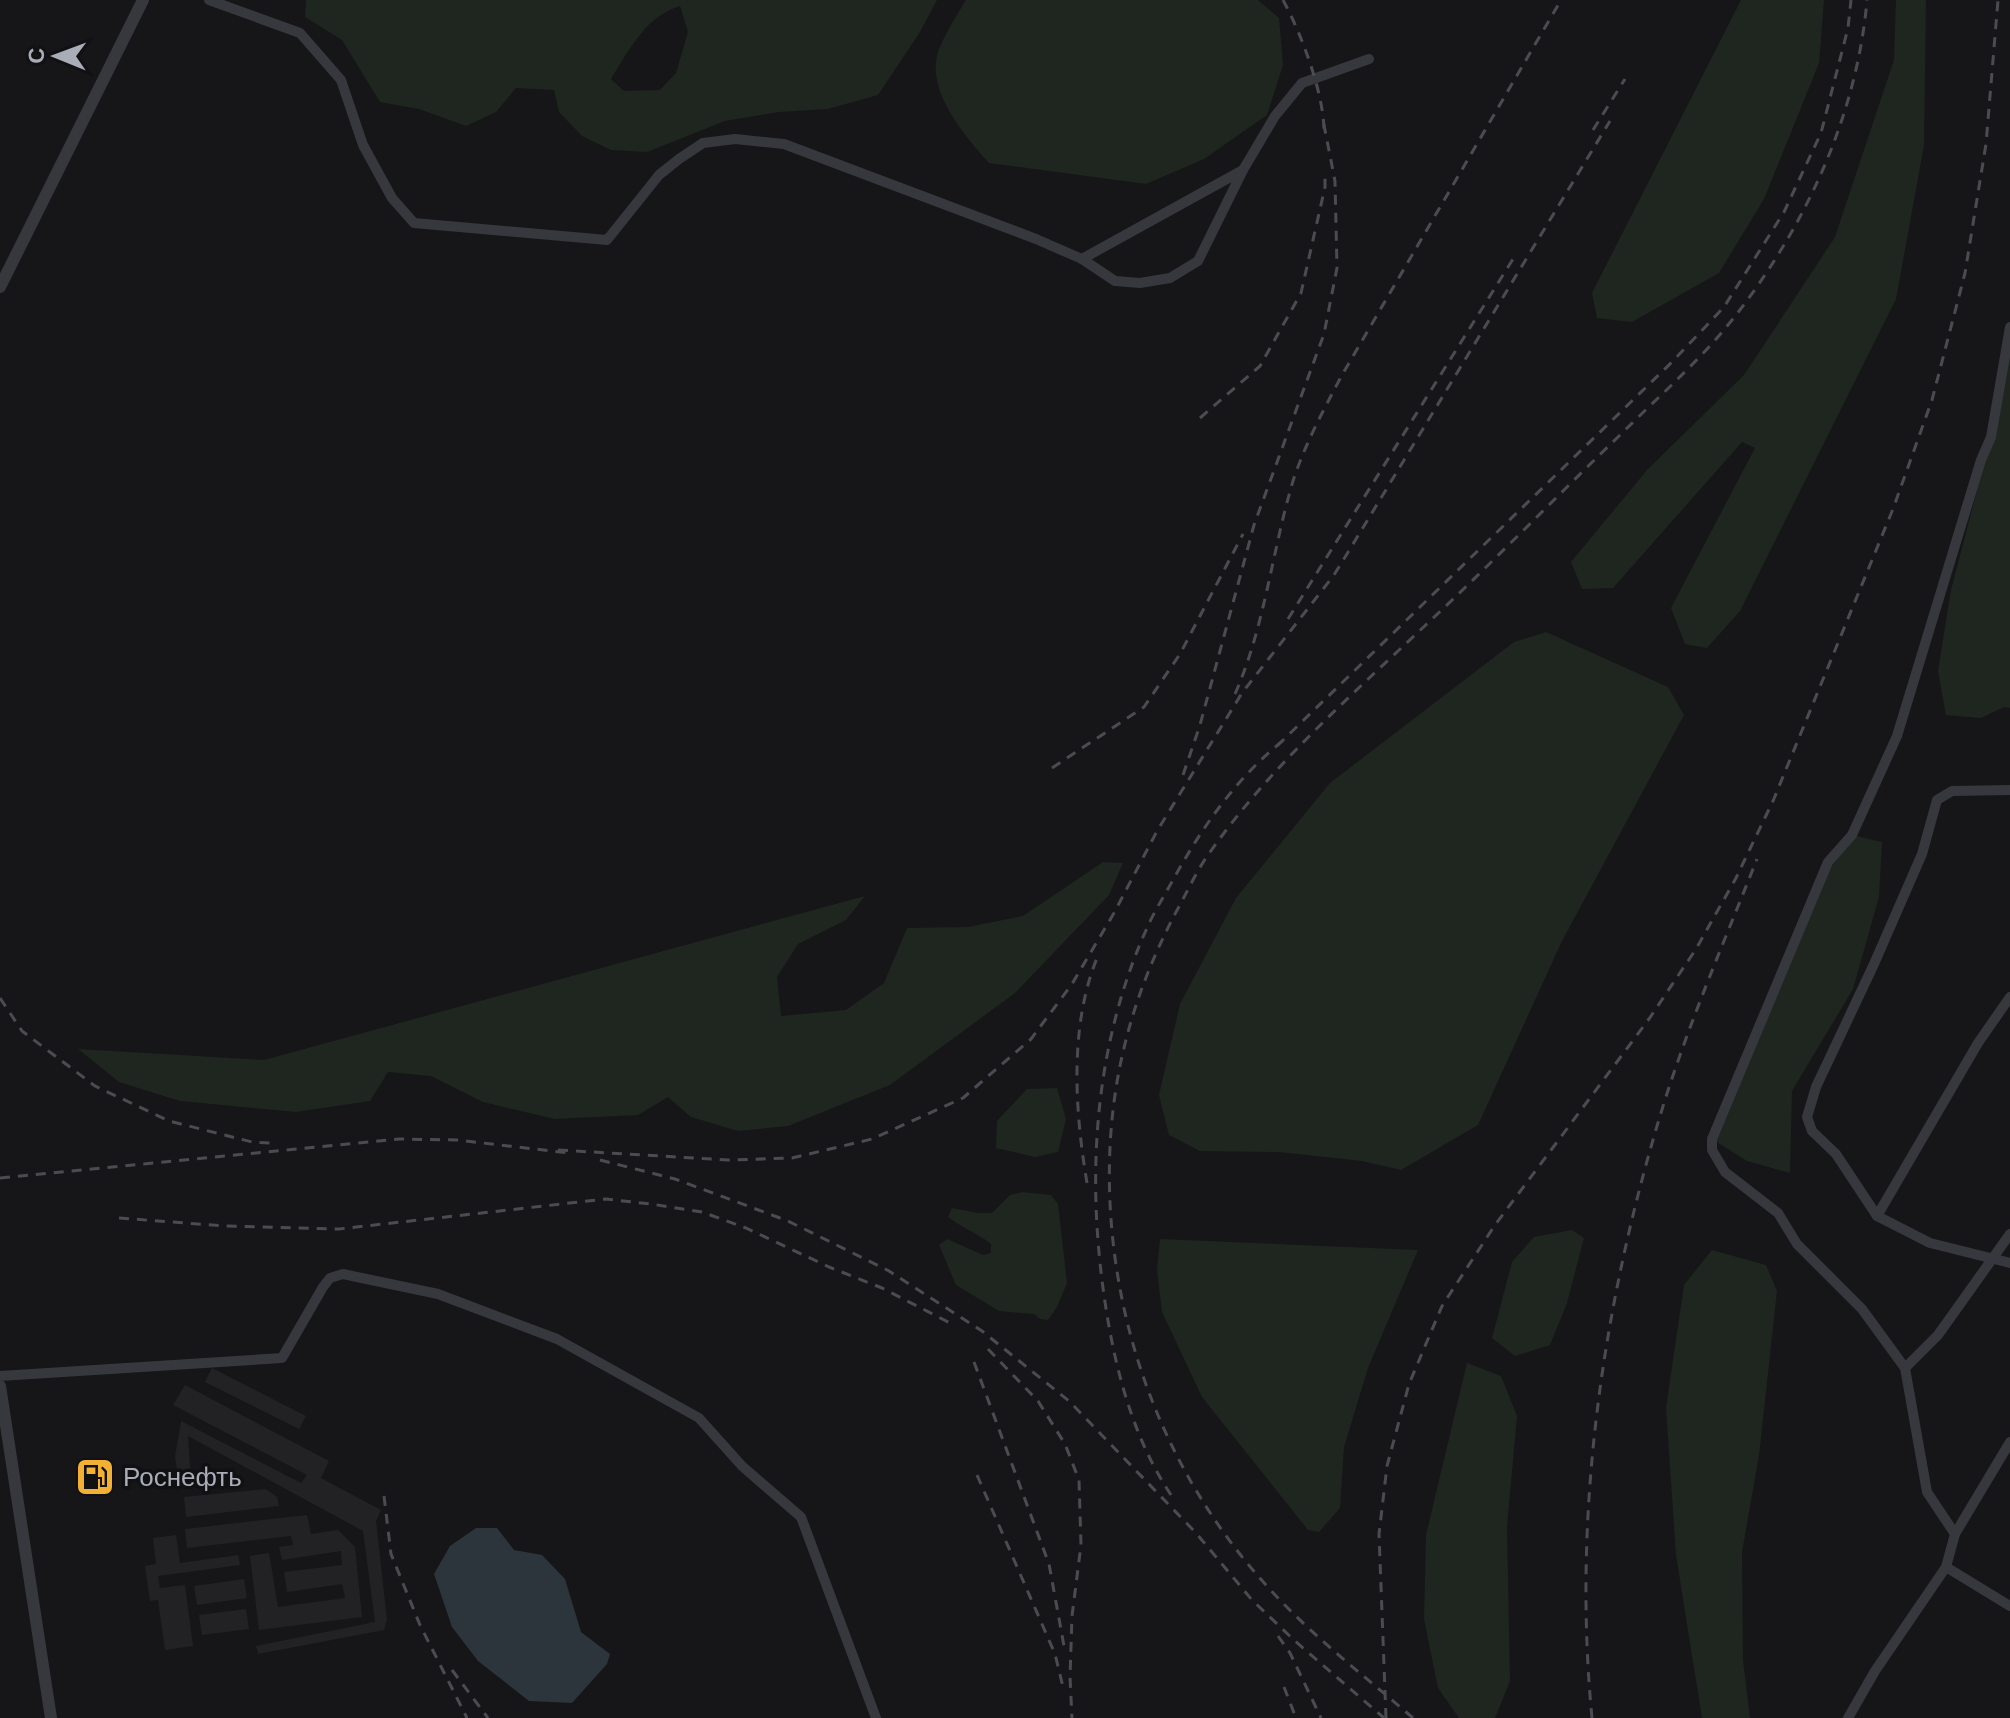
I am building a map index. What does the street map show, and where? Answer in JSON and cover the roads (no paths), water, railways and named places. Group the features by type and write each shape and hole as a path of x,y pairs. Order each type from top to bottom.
{"street":[{"path":"0,287 143,0"},
{"path":"209,0 300,33 341,80 363,145 392,198 414,223 607,240 659,175 679,159 703,143 735,139 784,144 1036,239 1082,259 1115,281 1140,283 1170,278 1198,261 1243,170 1275,116 1302,83 1369,59"},
{"path":"1082,259 1243,170"},
{"path":"1955,1534 1927,1492 1905,1368 1862,1309 1797,1244 1778,1213 1725,1172 1712,1150 1712,1139 1828,862 1852,835 1897,736 1981,460 1991,437 2010,327"},
{"path":"2010,790 1952,791 1937,800 1922,854 1816,1087 1807,1117 1812,1131 1836,1154 1877,1216 1930,1243 2010,1263"},
{"path":"1877,1216 1978,1043 2010,997"},
{"path":"1905,1368 1938,1335 2010,1234"},
{"path":"0,1376 282,1358 323,1287 330,1278 343,1274 438,1294 557,1339 699,1418 742,1466 801,1517 876,1718"},
{"path":"0,1386 51,1718"},
{"path":"1848,1718 1875,1671 1946,1567 1955,1534 2010,1442"},
{"path":"1946,1567 2010,1606"}],"railway":[{"path":"1283,0 1310,63 1320,97 1324,129"},
{"path":"1235,694 1254,642 1293,481 1315,427 1342,375 1561,0"},
{"path":"1277,746 1672,362 1724,307 1784,212 1821,133 1848,28 1851,0"},
{"path":"1413,1718 1311,1630 1242,1557 1210,1513 1182,1466 1158,1416 1139,1365 1115,1258 1109,1162 1124,1047 1163,937 1208,855 1232,822 1314,732 1479,575 1694,362 1723,331 1761,280 1806,206 1840,126 1852,85 1867,0"},
{"path":"1386,1718 1379,1534 1387,1466 1409,1384 1442,1306 1495,1225 1649,1019 1696,949 1736,878 1773,801 1893,509 1932,400 1965,273 1986,144 1998,0"},
{"path":"1593,130 1625,79"},
{"path":"1183,775 1200,725 1254,525 1324,334 1337,268 1335,181 1323,120"},
{"path":"558,1150 728,1160 792,1158 872,1139 963,1098 1031,1039 1072,984 1157,831 1242,693 1334,575 1610,121"},
{"path":"1200,418 1260,366 1301,293 1325,187 1325,173"},
{"path":"1288,619 1513,259"},
{"path":"1052,768 1144,707 1180,654 1243,534"},
{"path":"1171,1495 1136,1427 1120,1377 1105,1302 1096,1207 1096,1159 1105,1065 1129,972 1156,910 1196,841 1222,804 1251,770 1285,739"},
{"path":"1592,1718 1586,1563 1590,1485 1609,1330 1624,1253 1664,1103 1696,1011 1757,859"},
{"path":"1087,1183 1078,1099 1078,1041 1088,985 1097,958"},
{"path":"0,998 22,1031 95,1086 169,1121 252,1142 271,1143"},
{"path":"0,1178 400,1139 457,1140 569,1153"},
{"path":"600,1160 675,1179 788,1221 889,1271 982,1331 1069,1401 1196,1533 1252,1600 1384,1718"},
{"path":"119,1218 224,1226 339,1229 606,1199 651,1204 702,1212 746,1228 882,1288 952,1324"},
{"path":"988,1349 1038,1401 1065,1444 1079,1480 1081,1545 1072,1616 1072,1718"},
{"path":"974,1362 1049,1564 1064,1646"},
{"path":"977,1475 1055,1654 1063,1687"},
{"path":"384,1496 391,1554 420,1625 467,1718"},
{"path":"1278,1636 1290,1653 1321,1718"},
{"path":"452,1670 488,1718"},
{"path":"1284,1687 1296,1718"}],"place":[{"name":"Роснефть","path":"95,1477"}]}
